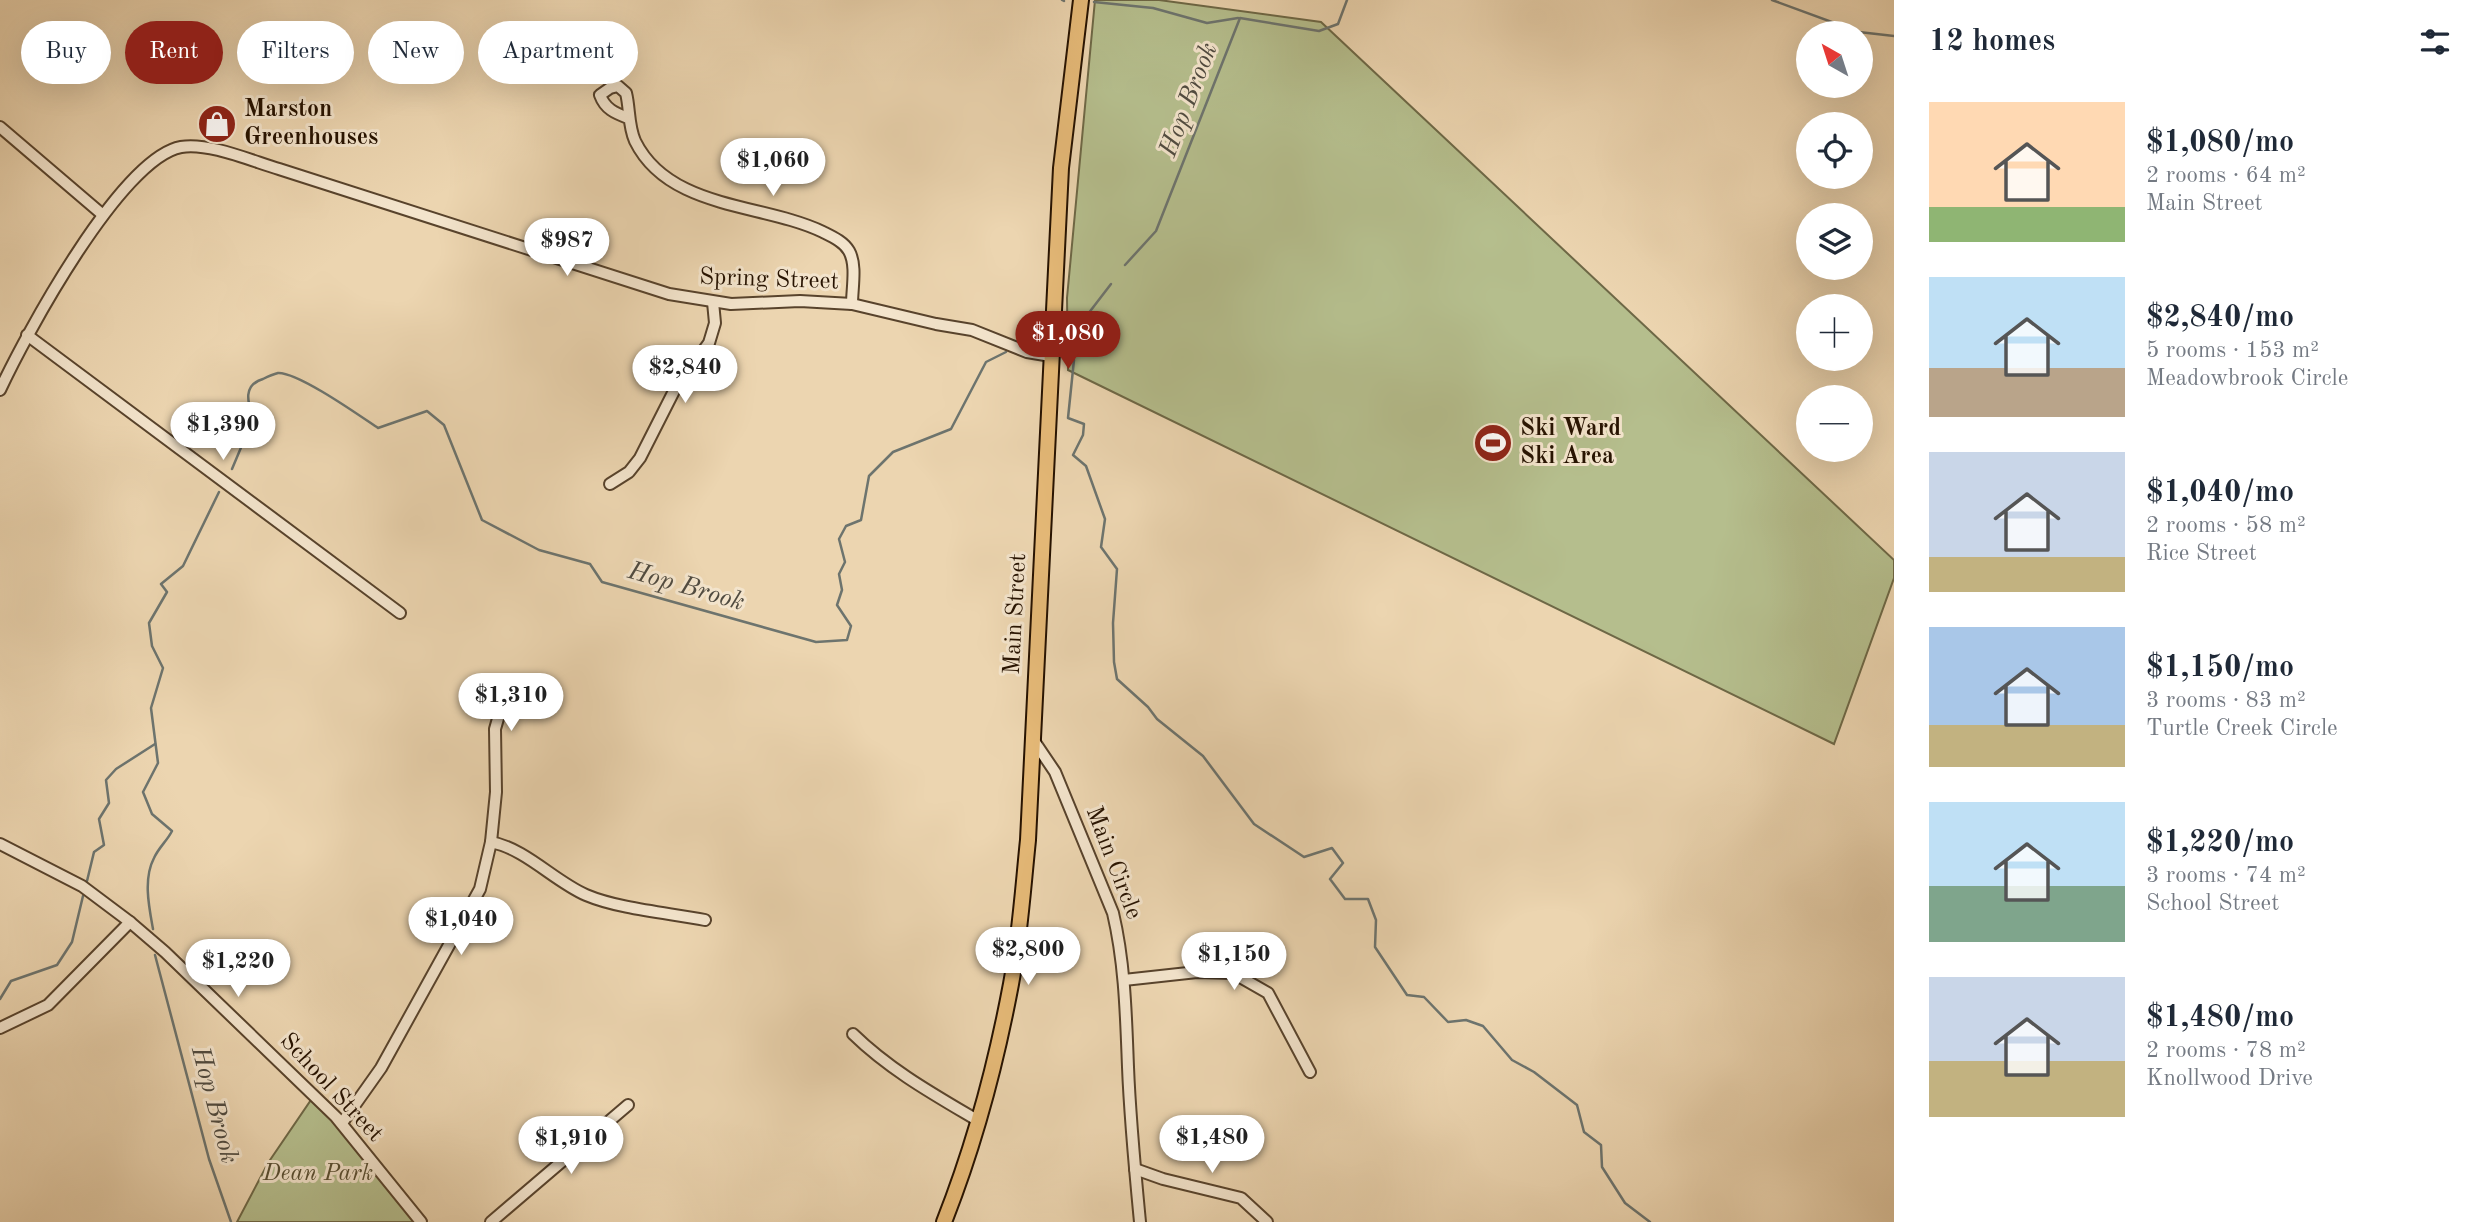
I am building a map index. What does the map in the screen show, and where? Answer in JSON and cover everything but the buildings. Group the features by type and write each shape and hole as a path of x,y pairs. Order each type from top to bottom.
{"main road":[{"name":"Main Street","path":"944,1222 977,1120 1011,981 1023,897 1061,169 1081,0"}],"street":[{"path":"628,118 635,140 648,159 673,182 705,197 816,229 845,245 853,263 852,304"},
{"path":"0,127 103,215"},
{"name":"Spring Street","path":"0,390 27,335 103,215 154,160 176,148 195,146 286,171 668,294 730,304 800,301 852,304 972,330 1027,352 1051,356"},
{"path":"610,484 629,472 640,458 675,389 709,343 715,323 713,302"},
{"path":"27,335 400,613"},
{"path":"341,1123 381,1068 474,901 484,877 496,792 495,729 503,701"},
{"name":"Main Circle","path":"1032,738 1055,772 1114,913 1124,980 1140,1222"},
{"path":"491,842 507,847 576,890 595,898 705,920"},
{"name":"School Street","path":"0,844 82,886 130,922 242,1025 341,1123 421,1222"},
{"path":"0,1028 48,1005 130,922"},
{"path":"1124,980 1197,972 1233,973 1268,993 1310,1072"},
{"path":"853,1034 901,1074 977,1120"},
{"path":"491,1222 628,1105"},
{"path":"1135,1169 1163,1179 1241,1198 1266,1222"}],"green space":[{"name":"Ski Ward Ski Area","path":"1095,0 1159,0 1321,22 1894,560 1894,578 1834,744 1068,370 1067,298"},
{"name":"Dean Park","path":"313,1097 418,1222 237,1222 268,1163"}],"waterway":[{"name":"Hop Brook","path":"1125,265 1156,231 1240,18 1319,31 1338,24 1347,0"},
{"name":"Hop Brook","path":"1772,0 1859,32 1894,36"},
{"path":"1094,2 1153,8 1207,23 1238,18"},
{"name":"Hop Brook","path":"1061,331 1078,327 1111,284"},
{"path":"1073,346 1077,329"},
{"name":"Hop Brook","path":"1025,341 1038,337"},
{"name":"Hop Brook","path":"232,469 253,419 248,401 249,390 256,382 276,373 300,379 378,428 427,411 444,425 482,520 539,550 590,564 602,582 816,642 847,640 851,626 837,605 842,590 839,574 845,562 839,539 846,526 861,520 869,476 893,452 951,429 986,362 1006,352"},
{"path":"1074,360 1068,418 1084,424 1083,435 1073,455 1086,466 1105,519 1101,547 1117,569 1113,623 1117,679 1148,707 1157,719 1203,756 1254,824 1304,857 1332,848 1343,863 1330,879 1345,899 1368,899 1376,920 1375,947 1407,995 1424,997 1448,1022 1466,1020 1483,1026 1512,1060 1534,1072 1577,1105 1584,1132 1601,1145 1602,1167 1625,1203 1650,1222"},
{"name":"Hop Brook","path":"153,929 148,893 149,875 156,854 172,831 152,814 143,792 158,763 151,708 163,668 152,646 149,623 167,592 161,584 183,566 219,492"},
{"path":"87,881 94,852 104,845 99,819 109,803 106,780 116,769 155,744"},
{"path":"0,999 11,981 57,965 72,942 83,896"},
{"name":"Hop Brook","path":"155,955 209,1159 231,1222"}],"place":[{"name":"Marston Greenhouses","path":"217,124"},
{"name":"Ski Ward Ski Area","path":"1493,443"}]}
